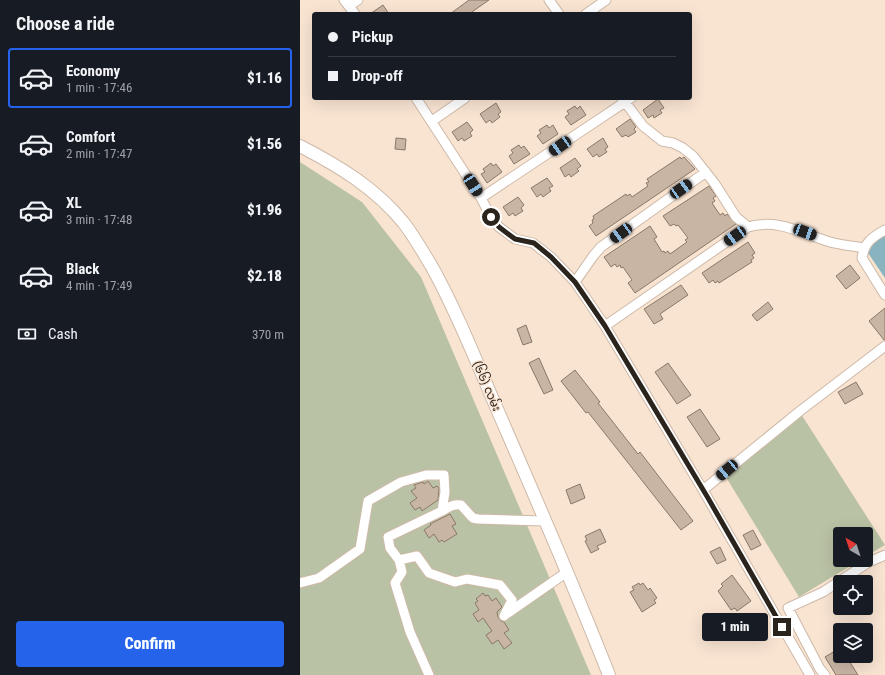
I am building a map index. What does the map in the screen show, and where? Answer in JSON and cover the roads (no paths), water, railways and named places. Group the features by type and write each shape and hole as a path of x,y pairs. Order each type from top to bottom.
{"street":[{"path":"354,12 347,3 358,0"},
{"path":"549,0 558,12"},
{"path":"589,12 606,0"},
{"path":"417,100 481,198 491,217 499,227 515,239 534,243 551,257 575,282 605,326 703,490 810,675"},
{"path":"432,121 462,100"},
{"path":"481,198 626,100 643,126 662,141 673,143 683,148 693,156 706,172 736,217 748,227"},
{"name":"(၆၆) လမ်း","path":"300,146 345,171 362,183 397,216 417,241 448,296 546,521 609,675"},
{"path":"575,282 601,247 706,172"},
{"path":"605,326 748,227 766,224 792,228 830,242 864,248"},
{"path":"885,230 870,240 864,248 862,258 885,295"},
{"path":"703,490 800,411 885,346"},
{"path":"300,584 320,578 360,549 368,501 401,482 426,475 444,475 445,492 442,511"},
{"path":"429,675 410,632 395,583 402,572 399,560 390,548 388,537 455,504 461,504 473,518 478,519 546,521"},
{"path":"825,675 820,669 788,608 823,592 869,562 885,555"},
{"path":"399,560 417,556 430,573 455,582 468,579 500,585 512,600 504,616 567,572"}],"water":[{"path":"885,236 885,278 868,253 873,244"}]}
